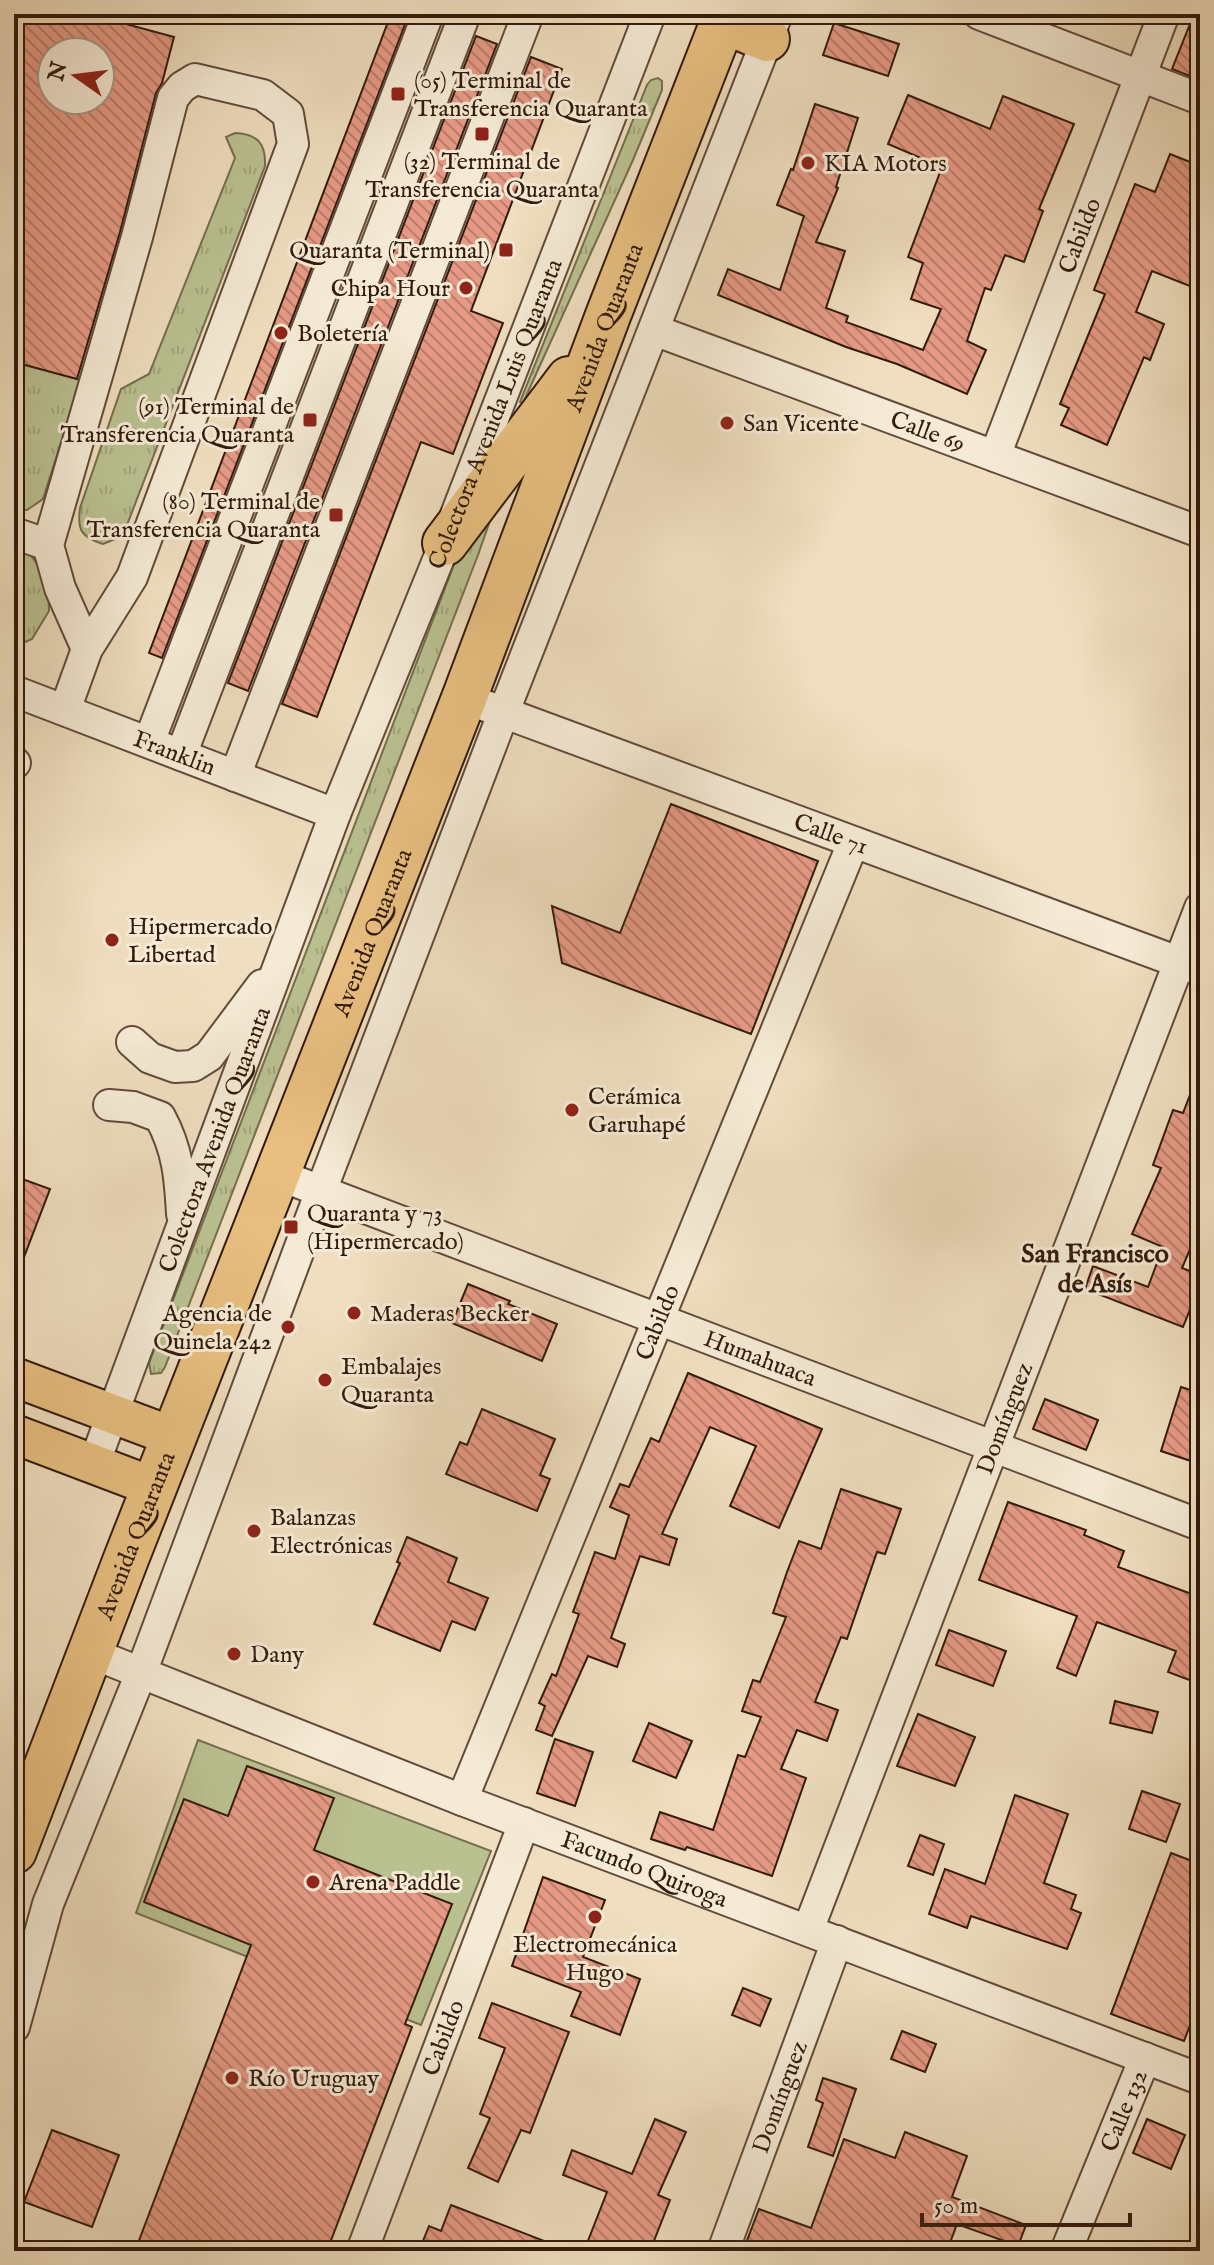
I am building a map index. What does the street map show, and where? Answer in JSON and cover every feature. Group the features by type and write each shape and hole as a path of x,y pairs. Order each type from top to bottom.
{"highway":[{"path":"718,16 772,26"},
{"name":"Avenida Quaranta","path":"14,1851 465,696 718,16"},
{"path":"445,543 599,339"}],"main road":[{"path":"14,1377 174,1437"},
{"path":"14,1434 154,1487"}],"street":[{"path":"149,742 428,14"},
{"path":"181,755 465,14"},
{"path":"235,776 528,14"},
{"name":"Colectora Avenida Luis Quaranta","path":"335,814 445,543 650,14"},
{"path":"979,14 1200,99"},
{"name":"Cabildo","path":"995,456 1164,14"},
{"path":"14,2027 48,1904 141,1673 503,714 772,26"},
{"path":"65,710 87,649 132,577 293,144 288,114 263,95 195,79 182,87 173,98 137,237 48,545 60,588 87,649"},
{"name":"Calle 69","path":"654,330 1200,532"},
{"path":"14,533 48,545"},
{"name":"Franklin","path":"14,691 335,814"},
{"name":"Calle 71","path":"465,696 503,714 1189,966"},
{"name":"Colectora Avenida Quaranta","path":"94,1464 335,814"},
{"name":"Cabildo","path":"462,1800 853,843"},
{"name":"Domínguez","path":"808,1930 993,1447 1189,966 1200,908"},
{"path":"132,1042 150,1058 175,1067 193,1066 209,1056 282,957"},
{"path":"109,1105 133,1107 160,1117 171,1139 179,1169 183,1225"},
{"name":"Humahuaca","path":"276,1174 1200,1525"},
{"name":"Facundo Quiroga","path":"91,1653 462,1800 1200,2079"},
{"name":"Cabildo","path":"362,2251 524,1823"},
{"name":"Domínguez","path":"723,2251 837,1941"},
{"name":"Calle 132","path":"1066,2251 1145,2058"}],"green space":[{"path":"658,78 662,81 662,90 633,160 523,403 520,402 647,85"},
{"path":"235,133 250,135 259,142 264,152 265,166 127,525 118,538 103,544 82,532 80,508 121,389 149,374 235,158 226,137"},
{"path":"14,362 81,380 43,499 27,510 14,510"},
{"path":"510,464 478,555 165,1367 161,1373 151,1374 149,1363 460,549"},
{"path":"14,547 29,553 48,579 49,611 32,639 14,647"},
{"name":"Arena Paddle","path":"198,1740 491,1851 421,2025 136,1913"}],"building":[{"path":"14,14 89,14 174,37 77,379 14,362"},
{"path":"391,14 409,14 162,658 149,653"},
{"path":"1194,14 1200,14 1200,80 1172,69"},
{"path":"834,23 899,44 888,76 823,55"},
{"path":"476,36 497,44 248,691 228,683"},
{"path":"531,57 562,69 471,311 503,323 453,454 421,442 317,717 282,704"},
{"path":"908,95 990,129 1003,96 1074,124 1039,209 1043,211 1024,262 1005,255 991,290 985,288 967,341 986,350 967,394 718,295 728,269 780,290 804,216 777,205 793,170 815,104 858,118 838,188 816,242 845,251 826,308 848,316 846,322 923,350 941,309 911,299 923,263 908,257 942,167 888,144"},
{"path":"1170,154 1200,166 1200,189 1190,213 1200,217 1200,290 1152,271 1136,312 1164,324 1150,360 1144,357 1107,445 1061,425 1069,408 1060,404 1105,294 1094,290 1135,184 1155,192"},
{"path":"671,804 818,861 751,1034 562,963 552,906 620,933"},
{"path":"1198,1074 1200,1226 1182,1268 1200,1275 1200,1285 1183,1327 1085,1289 1093,1266 1148,1287 1163,1247 1132,1234 1161,1168 1153,1165 1173,1110 1183,1113"},
{"path":"14,1176 50,1189 16,1278 14,1278"},
{"path":"468,1284 557,1324 542,1361 452,1323"},
{"path":"688,1373 822,1429 779,1528 730,1506 756,1446 710,1427 662,1534 677,1539 669,1565 640,1556 611,1638 625,1644 617,1667 588,1656 552,1736 536,1730 545,1706 539,1703 552,1674 556,1676 579,1614 573,1612 595,1552 615,1559 629,1515 610,1507 620,1484 629,1487 651,1438 659,1442"},
{"path":"1181,1387 1200,1393 1200,1464 1161,1451"},
{"path":"1045,1399 1098,1420 1086,1450 1033,1429"},
{"path":"482,1409 555,1439 540,1475 550,1479 537,1511 446,1474 460,1442 467,1445"},
{"path":"841,1489 901,1509 885,1554 877,1552 847,1639 841,1637 815,1702 838,1710 827,1741 797,1730 781,1769 806,1778 772,1876 687,1847 685,1850 651,1839 660,1812 713,1830 738,1755 745,1757 761,1717 742,1711 753,1680 760,1682 786,1617 773,1613 787,1572 799,1541 821,1549"},
{"path":"1008,1502 1086,1530 1084,1535 1124,1551 1118,1567 1200,1597 1200,1684 1168,1672 1176,1651 1097,1622 1076,1676 1057,1668 1077,1616 979,1580"},
{"path":"407,1537 457,1558 448,1582 488,1598 475,1630 452,1621 440,1651 374,1624 400,1563 397,1562"},
{"path":"949,1630 1006,1651 993,1686 936,1665"},
{"path":"1115,1701 1158,1712 1152,1733 1110,1723"},
{"path":"918,1714 975,1737 955,1786 897,1766"},
{"path":"649,1723 692,1741 676,1778 633,1761"},
{"path":"555,1739 593,1752 575,1806 537,1793"},
{"path":"247,1766 334,1798 314,1850 452,1904 405,2024 412,2027 327,2251 135,2251 251,1945 144,1902 184,1799 228,1816"},
{"path":"1142,1791 1180,1804 1166,1842 1129,1829"},
{"path":"1015,1795 1068,1814 1044,1883 1076,1895 1071,1909 1081,1913 1067,1949 971,1916 967,1928 929,1914 945,1869 985,1884"},
{"path":"920,1835 944,1844 933,1875 908,1866"},
{"path":"1171,1853 1200,1864 1200,1999 1184,2041 1111,2014"},
{"path":"543,1877 605,1900 583,1957 640,1979 620,2035 571,2016 581,1992 512,1966"},
{"path":"743,1988 771,1999 760,2026 732,2015"},
{"path":"492,2003 569,2032 530,2133 521,2130 498,2182 468,2168 490,2118 480,2114 505,2048 479,2038"},
{"path":"902,2031 936,2044 925,2072 891,2059"},
{"path":"823,2078 856,2089 833,2156 808,2147 823,2103 816,2100"},
{"path":"655,2119 686,2132 658,2195 670,2200 650,2251 584,2251 607,2192 563,2175 572,2150 632,2174"},
{"path":"1147,2119 1185,2135 1171,2169 1133,2153"},
{"path":"52,2130 119,2155 92,2227 24,2202"},
{"path":"905,2132 967,2156 952,2197 1026,2225 1018,2246 957,2224 947,2251 743,2251 759,2209 811,2228 844,2139 895,2158"},
{"path":"451,2205 565,2249 419,2251 429,2226 441,2231"}],"place":[{"name":"(05) Terminal de Transferencia Quaranta","path":"398,94"},
{"name":"(32) Terminal de Transferencia Quaranta","path":"482,134"},
{"name":"KIA Motors","path":"808,163"},
{"name":"Quaranta (Terminal)","path":"506,250"},
{"name":"Chipa Hour","path":"466,288"},
{"name":"Boletería","path":"281,333"},
{"name":"(91) Terminal de Transferencia Quaranta","path":"310,420"},
{"name":"San Vicente","path":"727,423"},
{"name":"(80) Terminal de Transferencia Quaranta","path":"336,515"},
{"name":"Hipermercado Libertad","path":"112,940"},
{"name":"Cerámica Garuhapé","path":"572,1110"},
{"name":"Quaranta y 73 (Hipermercado)","path":"291,1227"},
{"name":"Maderas Becker","path":"354,1313"},
{"name":"Agencia de Quinela 242","path":"288,1327"},
{"name":"Embalajes Quaranta","path":"325,1380"},
{"name":"Balanzas Electrónicas","path":"254,1531"},
{"name":"Dany","path":"234,1654"},
{"name":"Arena Paddle","path":"313,1882"},
{"name":"Electromecánica Hugo","path":"595,1917"},
{"name":"Río Uruguay","path":"232,2078"}],"district":[{"name":"San Francisco de Asís","path":"1095,1268"}]}
